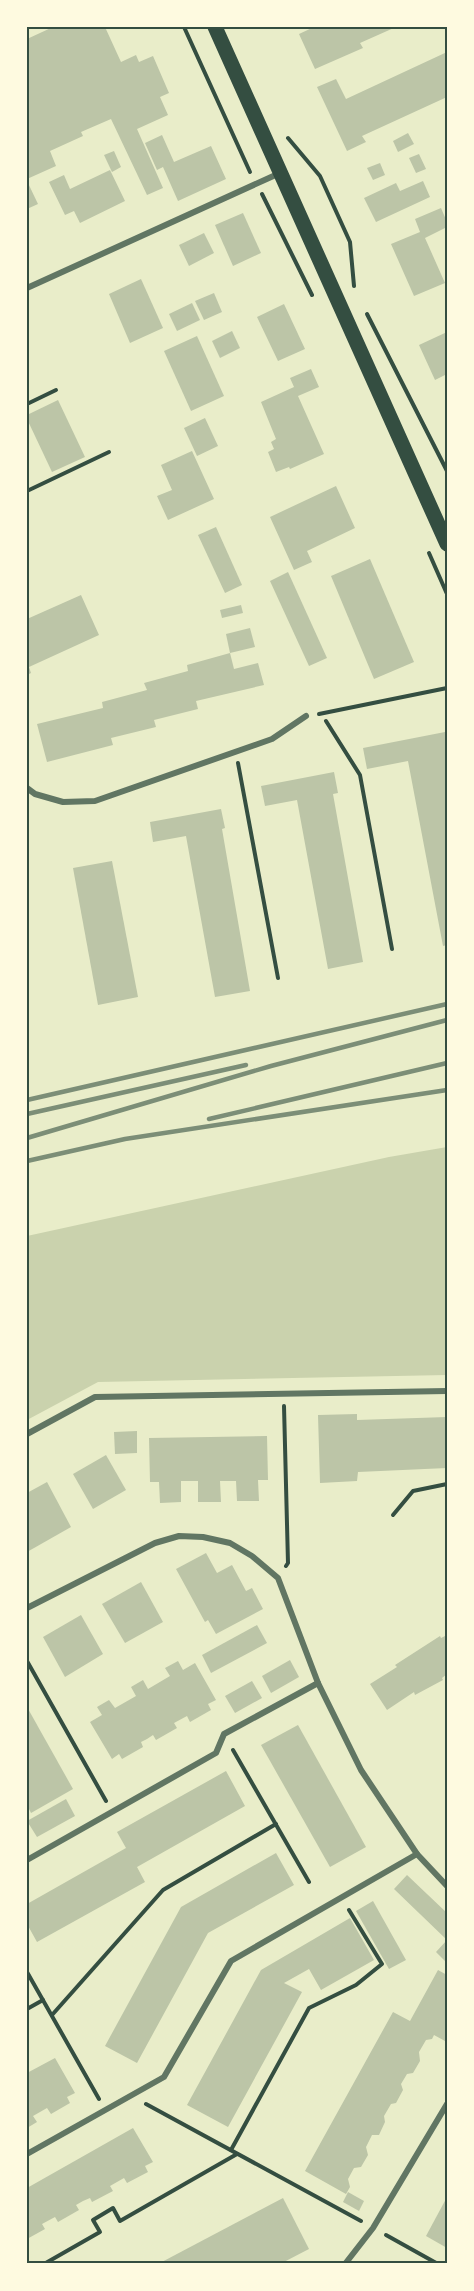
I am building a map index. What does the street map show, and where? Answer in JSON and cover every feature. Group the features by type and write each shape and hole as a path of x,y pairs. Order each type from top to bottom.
{"main road":[{"path":"215,27 447,544"}],"street":[{"path":"27,288 280,172"},
{"path":"27,788 35,794 63,802 94,801 272,739 306,716"},
{"path":"27,797 35,794"},
{"path":"27,1434 95,1397 447,1391"},
{"path":"27,1608 155,1543 179,1536 203,1537 230,1543 252,1556 278,1578 318,1683 361,1770 417,1854 447,1886"},
{"path":"27,1860 216,1753 224,1734 318,1683"},
{"path":"27,2154 165,2077 231,1961 417,1854"},
{"path":"345,2264 373,2228 447,2103"}],"path":[{"path":"184,27 241,155 315,301"},
{"path":"283,133 321,176 350,242 354,288"},
{"path":"363,307 447,471"},
{"path":"27,404 56,390"},
{"path":"27,491 109,452"},
{"path":"306,716 447,688"},
{"path":"326,721 360,775 392,949"},
{"path":"236,752 278,978"},
{"path":"278,1578 288,1563 284,1393"},
{"path":"393,1515 413,1491 447,1484"},
{"path":"27,1661 112,1811"},
{"path":"224,1734 309,1882"},
{"path":"51,2015 163,1890 276,1824"},
{"path":"231,2150 309,2008 356,1985 382,1964 342,1897"},
{"path":"27,1972 105,2110"},
{"path":"27,2009 43,2000"},
{"path":"133,2096 438,2264"},
{"path":"44,2264 100,2232 93,2220 112,2208 120,2221 238,2154"}],"green space":[{"path":"447,1147 447,1375 98,1382 27,1420 27,1236 389,1157"}],"building":[{"path":"53,27 105,27 121,62 136,55 139,62 153,56 169,93 160,97 168,115 137,129 163,188 147,195 111,119 81,132 83,136 50,151 56,166 27,179 27,39"},
{"path":"314,27 396,27 360,43 363,48 315,69 299,34"},
{"path":"447,52 447,97 362,136 366,142 347,151 317,87 336,79 346,99"},
{"path":"408,133 414,144 398,152 393,141"},
{"path":"162,135 174,162 211,146 226,179 178,201 163,167 157,170 145,143"},
{"path":"114,151 121,167 112,172 104,155"},
{"path":"419,154 426,169 416,173 409,158"},
{"path":"380,163 385,175 373,180 367,168"},
{"path":"110,170 125,201 80,223 74,211 65,215 49,182 64,175 70,189"},
{"path":"27,181 38,204 27,209"},
{"path":"423,181 430,197 376,222 364,198 396,183 400,191"},
{"path":"441,208 447,227 425,238 445,283 414,296 391,244 420,232 415,219"},
{"path":"243,213 261,253 233,266 215,225"},
{"path":"204,233 214,253 189,266 179,245"},
{"path":"141,279 163,328 130,343 109,294"},
{"path":"214,293 222,312 204,320 195,301"},
{"path":"192,303 200,320 177,331 169,314"},
{"path":"284,304 305,349 278,361 257,317"},
{"path":"232,331 240,348 220,358 212,341"},
{"path":"447,332 447,374 435,380 419,345"},
{"path":"197,336 224,396 191,411 164,351"},
{"path":"311,369 319,387 298,396 324,454 290,469 289,467 276,472 268,452 274,449 271,442 276,439 261,402 294,387 290,378"},
{"path":"58,400 85,457 52,472 27,415"},
{"path":"205,418 218,446 197,456 184,428"},
{"path":"192,451 214,499 168,520 157,496 172,490 161,465"},
{"path":"336,486 355,528 307,551 312,562 294,570 270,517"},
{"path":"216,527 242,585 225,593 198,535"},
{"path":"370,559 414,662 374,679 331,576"},
{"path":"288,572 327,658 309,666 270,581"},
{"path":"81,595 99,635 29,667 31,673 27,675 27,619"},
{"path":"241,605 243,613 222,618 220,610"},
{"path":"250,628 255,647 230,653 226,634"},
{"path":"230,653 234,669 258,663 264,685 196,701 198,709 154,720 156,727 111,738 113,745 47,762 37,724 103,708 102,702 147,690 144,683 188,671 187,665"},
{"path":"445,732 447,945 443,946 408,761 367,769 363,748"},
{"path":"334,772 338,793 333,794 363,962 328,969 297,800 265,806 261,786"},
{"path":"221,809 225,828 222,829 250,991 215,997 186,836 153,842 150,822"},
{"path":"112,861 138,997 98,1005 73,868"},
{"path":"357,1414 357,1420 447,1417 447,1468 358,1472 357,1481 320,1483 318,1415"},
{"path":"137,1431 137,1453 115,1454 114,1432"},
{"path":"267,1436 268,1480 258,1480 259,1501 237,1501 236,1481 220,1481 221,1502 198,1502 198,1481 181,1481 181,1502 160,1503 159,1482 150,1482 149,1438"},
{"path":"106,1455 126,1490 93,1509 73,1474"},
{"path":"47,1482 71,1527 27,1552 27,1493"},
{"path":"206,1553 217,1573 232,1565 246,1591 252,1588 263,1609 216,1634 208,1620 205,1622 176,1569"},
{"path":"141,1582 163,1622 125,1643 102,1604"},
{"path":"81,1615 103,1654 65,1677 43,1637"},
{"path":"257,1625 267,1643 211,1673 202,1655"},
{"path":"447,1635 447,1674 442,1678 443,1680 415,1695 414,1692 387,1710 370,1684 440,1636 441,1638"},
{"path":"290,1660 299,1677 271,1693 262,1676"},
{"path":"178,1661 183,1670 195,1663 216,1700 208,1704 211,1710 190,1722 187,1716 174,1723 177,1728 156,1740 153,1735 141,1742 143,1747 122,1759 119,1754 112,1759 90,1722 102,1715 97,1707 109,1700 115,1708 136,1696 131,1687 143,1680 148,1689 170,1676 165,1668"},
{"path":"252,1681 262,1698 235,1713 225,1696"},
{"path":"27,1707 73,1789 31,1813 27,1805"},
{"path":"298,1725 366,1847 330,1867 261,1745"},
{"path":"226,1771 245,1806 137,1867 145,1882 37,1942 27,1924 27,1904 126,1848 117,1832"},
{"path":"66,1799 75,1816 37,1837 27,1821"},
{"path":"276,1853 294,1885 208,1933 137,2063 105,2046 181,1907"},
{"path":"407,1875 447,1913 447,1940 394,1889"},
{"path":"373,1901 406,1960 389,1969 356,1911"},
{"path":"350,1918 374,1960 321,1990 309,1969 284,1983 302,1992 228,2127 187,2105 261,1970"},
{"path":"447,1940 447,1963 436,1952"},
{"path":"438,1970 447,1975 447,2037 445,2041 434,2035 432,2039 426,2040 419,2052 420,2061 413,2073 407,2074 401,2084 403,2090 396,2103 391,2104 384,2116 385,2122 379,2135 372,2135 366,2147 368,2155 361,2167 354,2168 348,2179 350,2187 346,2194 305,2171 393,2012 410,2021"},
{"path":"55,2058 75,2093 67,2097 70,2103 51,2114 47,2108 33,2116 37,2122 27,2128 27,2073"},
{"path":"133,2128 153,2162 145,2166 148,2172 127,2183 124,2178 110,2186 113,2191 92,2202 90,2198 83,2201 76,2205 79,2210 58,2222 55,2217 42,2224 45,2229 27,2239 27,2188"},
{"path":"348,2192 364,2201 359,2211 343,2202"},
{"path":"447,2197 447,2248 426,2236"},
{"path":"283,2198 309,2249 280,2264 158,2264"}],"railway":[{"path":"27,1100 447,1004"},
{"path":"27,1138 271,1066 447,1020"},
{"path":"209,1119 447,1063"},
{"path":"27,1114 246,1065"},
{"path":"27,1161 125,1139 447,1090"}]}
